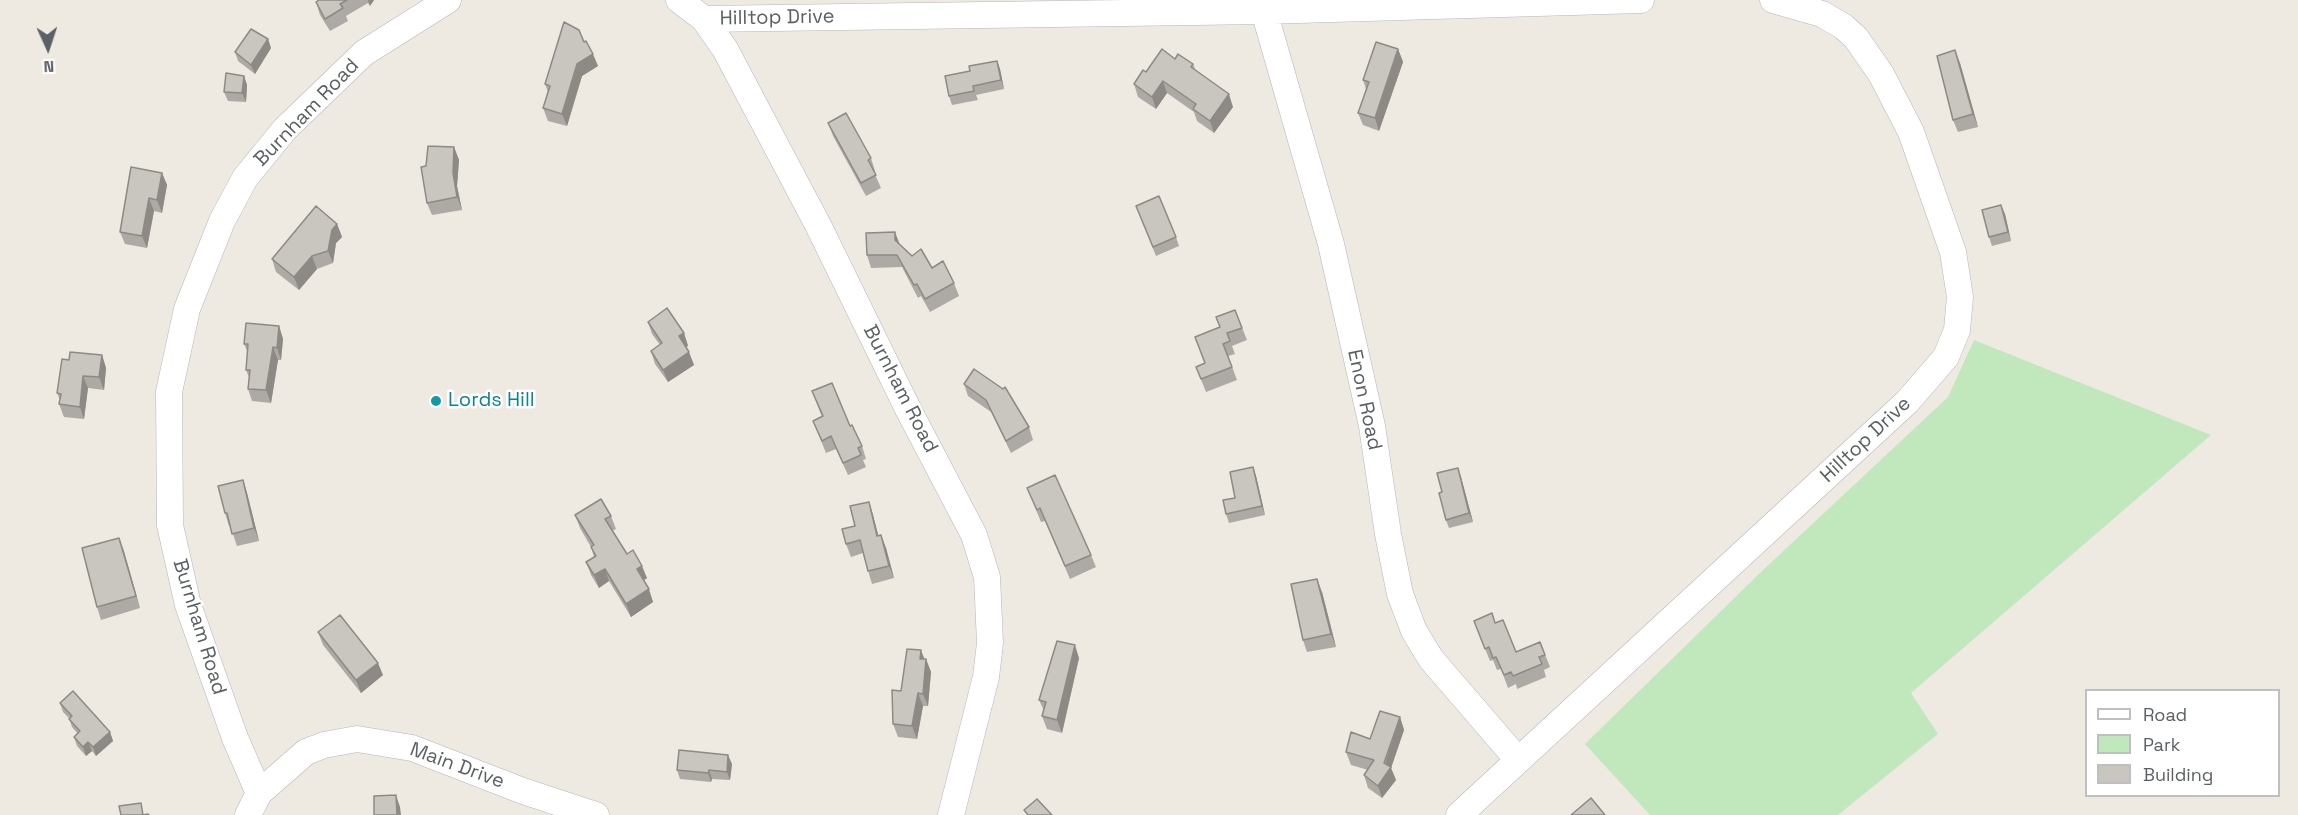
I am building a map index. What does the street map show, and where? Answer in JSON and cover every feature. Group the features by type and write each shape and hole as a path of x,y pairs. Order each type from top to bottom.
{"street":[{"name":"Burnham Road","path":"254,804 235,738 188,605 170,525 169,392 187,309 222,221 245,178 285,129 364,53 448,0"},
{"name":"Burnham Road","path":"679,0 704,19 725,49 819,227 908,409 974,535 987,577 990,643 986,677 951,815"},
{"name":"Hilltop Drive","path":"704,19 1264,11 1641,0"},
{"name":"Hilltop Drive","path":"1459,815 1907,402 1946,357 1958,330 1960,297 1953,252 1911,132 1881,74 1856,38 1844,27 1822,14 1773,0"},
{"name":"Enon Road","path":"1264,11 1330,244 1372,426 1388,534 1400,594 1414,631 1431,658 1518,760"},
{"name":"Main Drive","path":"254,804 306,752 324,745 357,739 412,748 523,791 597,815"}],"green space":[{"path":"1974,340 2211,435 1911,693 1938,734 1838,815 1650,815 1585,744 1761,572 1948,397"}],"building":[{"path":"319,0 347,0 340,4 343,8 325,19 316,2"},
{"path":"564,22 579,30 593,54 577,64 562,114 543,108 550,86 545,84"},
{"path":"251,29 268,39 251,65 235,52"},
{"path":"1376,42 1398,49 1375,118 1358,113 1369,82 1363,80"},
{"path":"1162,49 1175,59 1178,54 1193,64 1191,67 1229,94 1210,121 1193,109 1196,104 1163,81 1152,97 1134,84 1143,70 1146,72"},
{"path":"1955,50 1973,114 1953,120 1937,56"},
{"path":"997,61 1001,80 973,86 974,91 949,96 945,76 970,71 969,66"},
{"path":"226,73 244,76 242,93 224,92"},
{"path":"846,113 871,158 868,160 876,175 861,183 828,123"},
{"path":"428,146 454,147 453,173 457,197 427,203 421,167 426,166"},
{"path":"131,167 162,173 157,200 149,198 142,236 120,232"},
{"path":"1159,196 1176,237 1153,247 1136,206"},
{"path":"2001,205 2008,232 1989,237 1982,210"},
{"path":"316,206 337,224 332,230 328,251 312,256 294,277 272,259"},
{"path":"895,232 895,240 912,256 921,249 932,268 943,261 954,283 925,299 897,255 867,255 866,233"},
{"path":"667,308 684,333 679,336 689,352 663,370 651,351 662,343 648,322"},
{"path":"1235,310 1242,328 1227,333 1230,341 1223,344 1232,367 1201,379 1196,367 1205,363 1195,337 1220,327 1216,317"},
{"path":"246,323 279,326 277,348 273,347 266,390 248,389 250,370 246,370 248,344 244,344"},
{"path":"70,352 102,355 99,377 83,376 80,407 59,404 61,394 57,393 62,359 69,360"},
{"path":"974,369 1003,389 1005,387 1029,427 1006,441 986,400 964,384"},
{"path":"832,383 850,426 852,425 862,446 858,448 861,455 843,463 831,436 822,441 813,421 823,416 812,391"},
{"path":"1253,467 1262,506 1226,514 1223,500 1235,498 1230,472"},
{"path":"1458,468 1469,513 1446,520 1437,473"},
{"path":"1055,475 1091,555 1065,566 1040,508 1037,510 1027,488"},
{"path":"243,480 254,528 232,534 218,486"},
{"path":"601,499 611,516 605,519 627,554 633,550 642,566 637,569 649,589 626,604 605,569 594,575 586,562 596,556 591,547 594,545 575,515"},
{"path":"869,502 877,536 881,535 889,566 868,571 860,540 846,544 842,529 855,526 850,506"},
{"path":"119,538 136,596 97,607 82,548"},
{"path":"1317,579 1331,634 1303,640 1291,584"},
{"path":"1492,613 1495,623 1503,620 1516,652 1540,642 1545,655 1539,657 1542,664 1513,676 1511,672 1504,675 1489,647 1485,649 1474,621"},
{"path":"340,615 378,663 356,680 318,632"},
{"path":"1057,641 1075,645 1057,720 1042,716 1046,702 1039,700"},
{"path":"907,649 921,650 920,659 926,659 923,694 918,693 912,726 893,724 892,690 901,691"},
{"path":"73,691 110,732 93,747 88,742 83,747 74,737 80,731 69,719 72,716 60,703"},
{"path":"1380,711 1400,717 1384,763 1391,767 1378,786 1364,775 1374,760 1346,752 1351,732 1370,739"},
{"path":"679,750 728,755 727,772 677,770"},
{"path":"396,795 397,815 374,815 374,796"},
{"path":"1591,798 1605,815 1571,815"},
{"path":"1037,799 1052,815 1028,815 1024,810"},
{"path":"141,803 143,815 121,815 119,806"}],"place":[{"name":"Lords Hill","path":"436,401"}]}
